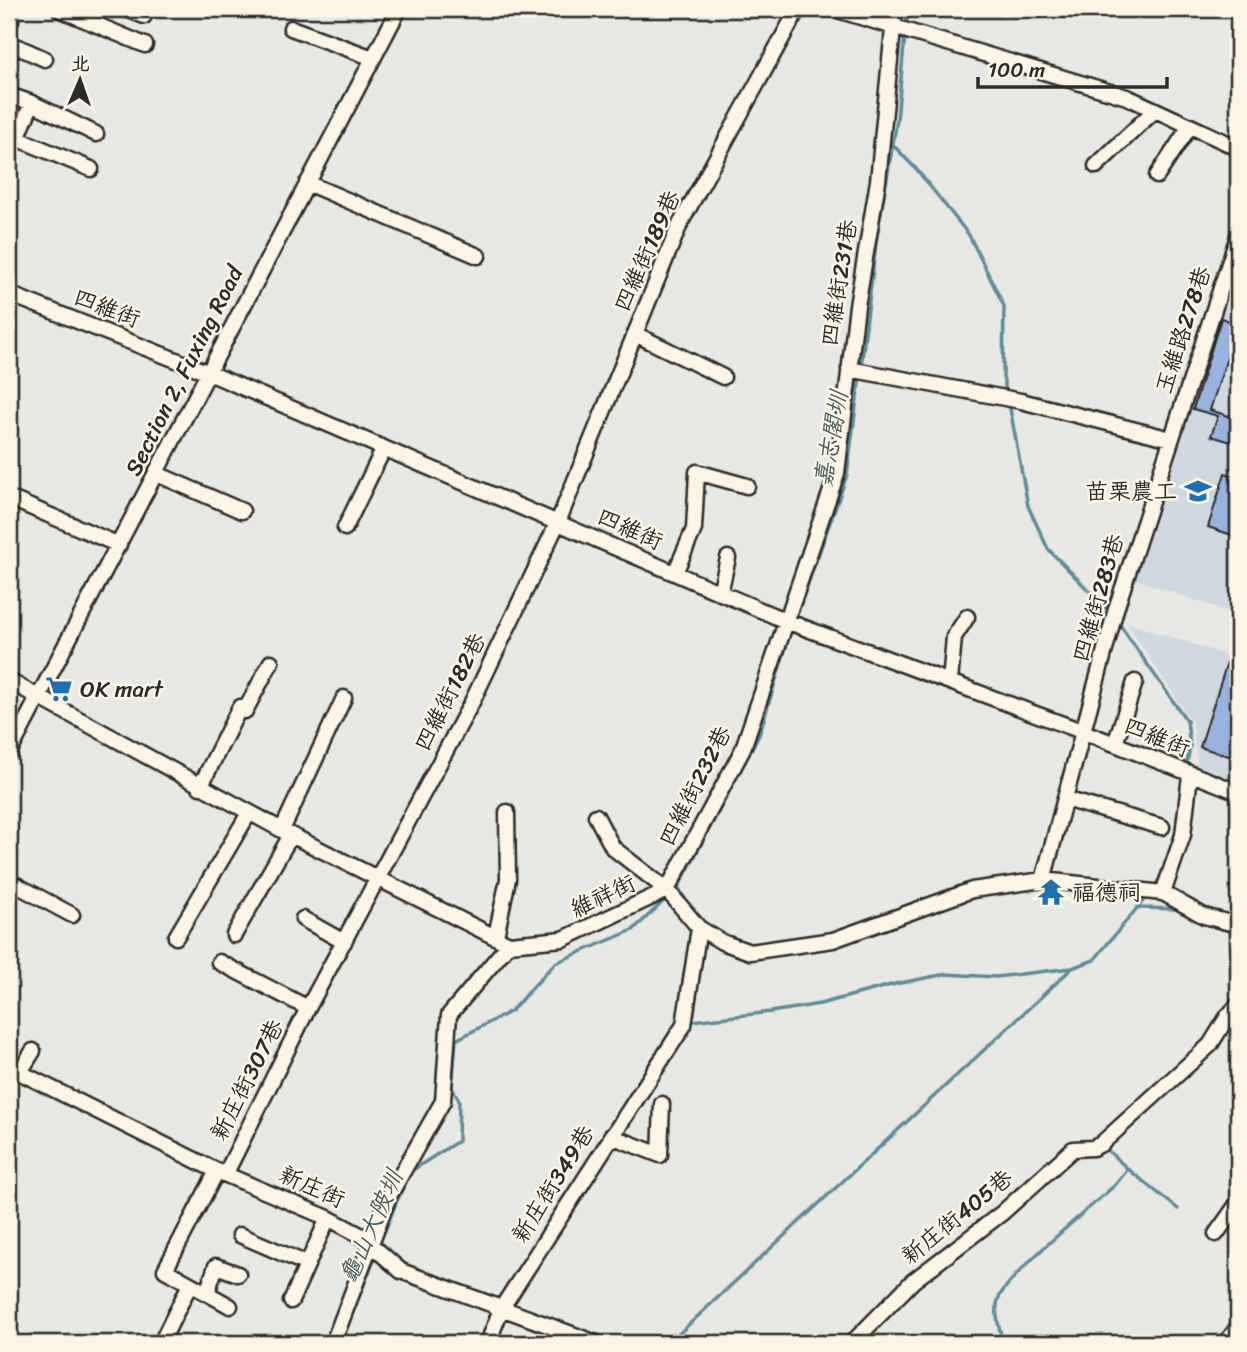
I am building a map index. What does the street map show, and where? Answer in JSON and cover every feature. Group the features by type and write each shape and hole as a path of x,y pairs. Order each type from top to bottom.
{"street":[{"path":"59,9 145,45"},
{"path":"127,9 144,16"},
{"name":"Section 2, Fuxing Road","path":"9,753 399,9"},
{"name":"四維街189巷","path":"558,522 680,224 798,9"},
{"path":"834,9 1127,97 1238,148"},
{"name":"四維街231巷","path":"786,621 836,473 857,306 878,181 895,9"},
{"path":"291,28 373,58"},
{"path":"9,43 46,59"},
{"path":"9,95 32,103 96,134"},
{"path":"32,103 13,137 91,169"},
{"path":"1096,166 1155,110"},
{"path":"1157,176 1190,126"},
{"path":"307,183 478,256"},
{"name":"玉維路278巷","path":"1171,439 1238,236"},
{"name":"四維街","path":"9,294 209,373 786,621 1238,792"},
{"path":"635,334 723,377"},
{"path":"849,369 1021,401 1171,439"},
{"name":"四維街283巷","path":"1043,880 1116,609 1171,439"},
{"path":"345,528 384,448"},
{"path":"675,573 694,529 697,472 747,486"},
{"path":"157,474 242,512"},
{"path":"9,498 119,545"},
{"name":"四維街182巷","path":"344,942 472,702 558,522"},
{"path":"720,593 728,558"},
{"path":"950,682 954,637 967,617"},
{"name":"四維街232巷","path":"667,890 742,751 786,621"},
{"path":"200,787 240,707 245,711 271,662"},
{"path":"9,681 287,833 377,880 503,940"},
{"path":"1115,744 1135,681"},
{"path":"234,935 287,833 344,698"},
{"path":"1163,892 1183,835 1190,775"},
{"path":"1065,799 1162,827"},
{"path":"333,1343 389,1196 443,1101 449,1015 503,940 508,878 507,812"},
{"path":"176,937 249,813"},
{"path":"596,816 613,848 667,890"},
{"name":"維祥街","path":"503,940 563,939 667,890 699,928 722,942 750,952 833,940 972,890 1043,880 1163,892 1204,916 1238,925"},
{"path":"9,881 72,915"},
{"path":"303,919 344,942"},
{"name":"新庄街349巷","path":"488,1343 501,1309 684,1025 699,928"},
{"name":"新庄街307巷","path":"190,1284 164,1270 221,1172 344,942"},
{"path":"219,962 308,1008"},
{"name":"新庄街405巷","path":"852,1343 913,1281 1002,1213 1073,1149 1093,1148 1101,1144 1210,1045 1238,1005"},
{"path":"15,1069 33,1051"},
{"name":"新庄街","path":"15,1069 221,1172 328,1218 360,1235 401,1270 596,1343"},
{"path":"611,1136 660,1156 662,1104"},
{"path":"1216,1234 1238,1203"},
{"path":"291,1301 328,1218"},
{"path":"240,1235 307,1264"},
{"path":"207,1293 216,1266 238,1275"},
{"path":"161,1343 190,1284 230,1306"},
{"path":"1226,1343 1238,1327"}],"shaded area":[{"name":"苗栗農工","path":"1238,241 1238,615 1129,577"},
{"path":"1127,623 1238,659 1238,786 1198,771 1193,724"}],"building":[{"path":"1221,318 1238,324 1210,410 1238,419 1238,444 1211,436 1218,416 1193,409"},
{"path":"1225,473 1238,477 1238,537 1208,527"},
{"path":"1229,656 1238,659 1238,759 1200,747"}],"waterway":[{"name":"嘉志閣圳","path":"906,28 908,9"},
{"name":"嘉志閣圳","path":"861,367 877,235 897,120 905,35"},
{"path":"893,145 917,170 969,235 1004,306 1003,377 1007,395"},
{"name":"嘉志閣圳","path":"795,620 847,475 860,375"},
{"path":"1009,403 1028,506 1048,549 1110,612"},
{"path":"1117,621 1187,721 1190,746 1186,769"},
{"name":"嘉志閣圳","path":"672,893 678,888 759,735 792,627"},
{"path":"1153,889 1167,861"},
{"path":"678,888 694,912"},
{"path":"693,1012 692,1021 820,1004 946,974 996,977 1072,968 1094,960 1148,895"},
{"name":"龜山大陂圳","path":"378,1248 411,1171 458,1141 459,1100 452,1088 456,1040 511,1011 555,963 633,930 667,898"},
{"path":"1140,908 1180,909"},
{"path":"1205,910 1238,916"},
{"path":"669,1343 1070,970"},
{"path":"1216,1047 1226,1033"},
{"path":"1003,1343 997,1311 998,1300 1004,1290 1032,1259 1115,1185 1128,1169 1105,1148 1107,1146"},
{"path":"1128,1169 1178,1209"},
{"name":"龜山大陂圳","path":"342,1339 376,1255"}],"place":[{"name":"苗栗農工","path":"1198,491"},
{"name":"OK mart","path":"59,689"},
{"name":"福德祠","path":"1051,892"}]}
